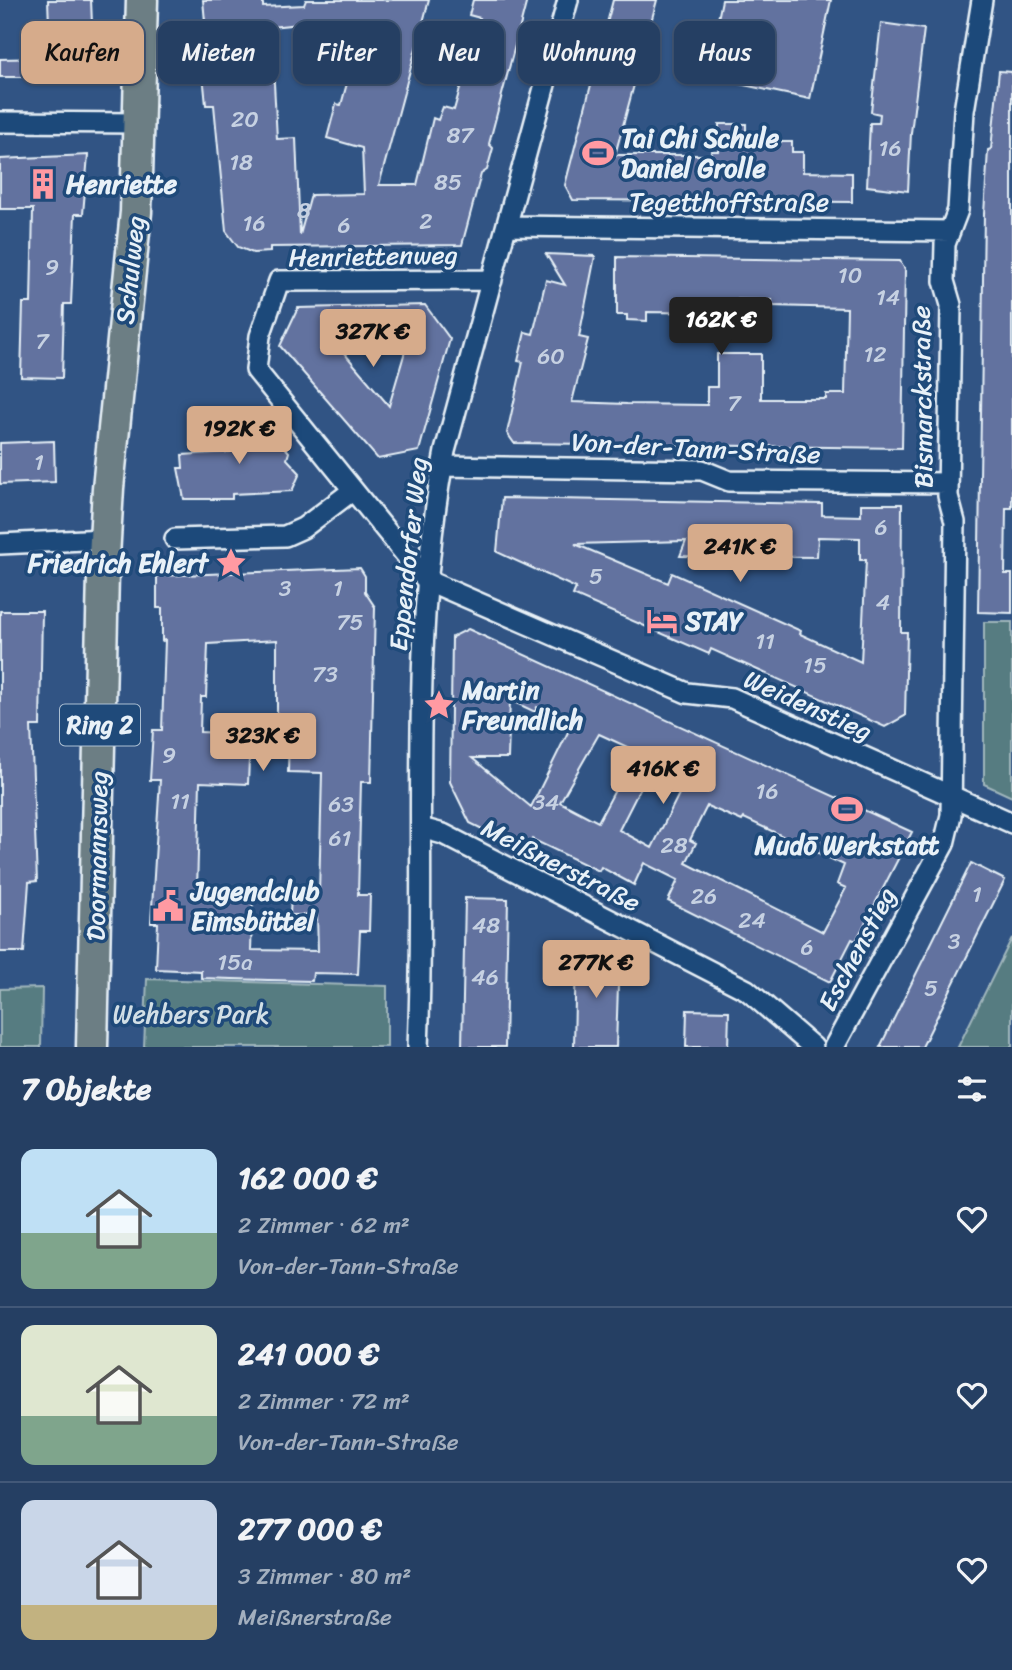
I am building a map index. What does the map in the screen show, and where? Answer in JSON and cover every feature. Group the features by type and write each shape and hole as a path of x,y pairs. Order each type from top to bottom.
{"main road":[{"name":"Schulweg","path":"105,538 136,212 142,0"},
{"name":"Doormannsweg","path":"92,1047 105,538"}],"street":[{"name":"Eppendorfer Weg","path":"418,1047 421,828 419,747 426,580 442,466 568,0"},
{"name":"Bismarckstraße","path":"951,797 955,522 948,483 951,305 944,270 945,244 958,209 964,111 982,0"},
{"path":"0,122 140,123"},
{"name":"Tegetthoffstraße","path":"508,226 950,231"},
{"name":"Henriettenweg","path":"426,580 256,370 260,336 279,281 492,280"},
{"name":"Von-der-Tann-Straße","path":"442,466 702,470 729,481 948,483"},
{"path":"175,539 285,536 303,528 352,491"},
{"path":"0,544 105,538"},
{"name":"Weidenstieg","path":"426,580 687,693 732,698 1012,823"},
{"name":"Eschenstieg","path":"834,1047 944,844 951,815 951,797"},
{"name":"Meißnerstraße","path":"421,828 443,834 747,990 813,1047"}],"green space":[{"path":"984,622 1012,622 1012,797 984,784"},
{"path":"1012,938 1012,1047 958,1047"},
{"name":"Wehbers Park","path":"147,979 387,986 387,1047 144,1047"},
{"name":"Wehbers Park","path":"42,988 41,1047 0,1047 0,989"}],"building":[{"path":"48,0 91,0 92,21 49,21"},
{"path":"203,0 263,0 263,7 304,5 306,0 429,0 423,21 414,21 414,56 379,185 417,185 433,118 438,120 443,107 454,110 461,84 504,84 504,21 479,21 480,18 469,15 473,0 527,0 521,21 518,21 518,34 489,144 493,148 487,170 481,174 462,245 270,247 270,252 253,253 238,247 226,231 214,105 206,105 204,84 274,84 277,139 296,138 300,235 311,195 364,194 362,148 327,138 336,104 341,105 347,84 400,84 400,21 293,21 293,25 279,26 279,21 205,21"},
{"path":"613,0 657,0 651,21 608,21"},
{"path":"722,0 831,0 810,99 739,84 775,84 775,21 718,21"},
{"path":"881,23 924,29 911,133 908,191 867,186 870,123 879,123 880,114 871,112"},
{"path":"0,59 21,59 21,77 0,77"},
{"path":"999,71 1012,72 1012,508 1006,508 1005,574 1012,574 1012,613 978,612 984,214 988,150 991,149"},
{"path":"591,84 634,84 615,155 711,155 711,151 719,151 719,124 746,124 746,142 792,142 792,152 803,152 803,172 852,173 852,202 573,200 565,185"},
{"path":"88,155 83,214 75,214 71,304 64,304 62,378 21,377 23,303 31,303 33,209 0,209 0,159"},
{"path":"546,254 595,256 579,337 588,339 572,402 627,404 707,405 707,387 717,387 717,354 761,354 761,399 826,399 826,394 845,394 847,308 772,306 772,300 710,299 710,313 647,312 647,321 627,320 627,315 617,315 617,257 900,261 905,269 902,448 514,443 507,433 523,362 518,361 525,332 533,334 546,280 565,285"},
{"path":"425,305 450,339 419,451 378,459 280,346 298,308","holes":["339,347 406,348 389,406"]},
{"path":"250,416 268,436 273,434 289,452 287,459 300,473 292,491 232,494 232,499 184,499 178,468 183,468 182,455 230,452 229,417"},
{"path":"54,441 55,482 0,484 0,443"},
{"path":"502,498 822,504 822,515 861,516 861,504 902,504 901,632 907,632 905,716 885,727 711,649 709,654 573,595 576,588 497,552","holes":["818,537 860,538 860,560 866,560 861,662 800,634 801,631 672,573 668,583 575,544 686,541 680,556 817,557"]},
{"path":"360,568 365,576 365,592 375,607 371,782 361,782 358,895 370,895 369,931 360,931 358,974 313,973 312,981 268,980 201,978 201,971 156,969 158,923 151,923 160,780 150,780 153,730 162,730 165,640 162,641 162,608 157,608 157,576","holes":["277,640 277,735 289,736 288,772 322,773 319,894 291,893 290,915 317,915 318,951 251,950 253,892 197,890 200,782 248,784 250,734 200,732 201,697 206,697 208,644"]},
{"path":"0,611 42,611 40,726 31,726 37,881 29,882 24,952 0,952"},
{"path":"468,629 912,832 856,941 852,939 830,982 668,901 678,880 644,863 634,885 601,867 599,871 532,839 527,851 470,823 450,782 452,637","holes":["510,700 535,712 537,707 572,724 531,807 472,758 508,758","599,734 636,751 598,822 560,802","650,769 684,784 652,848 619,830","707,806 742,821 744,818 844,865 837,884 846,888 823,932 686,863 696,843 690,840"]},
{"path":"971,863 1005,880 922,1047 880,1047"},
{"path":"465,898 508,899 505,1047 462,1047"},
{"path":"576,953 619,954 616,1047 574,1047"},
{"path":"687,1010 729,1011 728,1047 686,1047"}],"place":[{"name":"Tai Chi Schule Daniel Grolle","path":"598,153"},
{"name":"Henriette","path":"43,184"},
{"name":"Friedrich Ehlert","path":"231,563"},
{"name":"STAY","path":"662,621"},
{"name":"Martin Freundlich","path":"439,705"},
{"name":"Mudō Werkstatt","path":"847,809"},
{"name":"Jugendclub Eimsbüttel","path":"168,906"}]}
